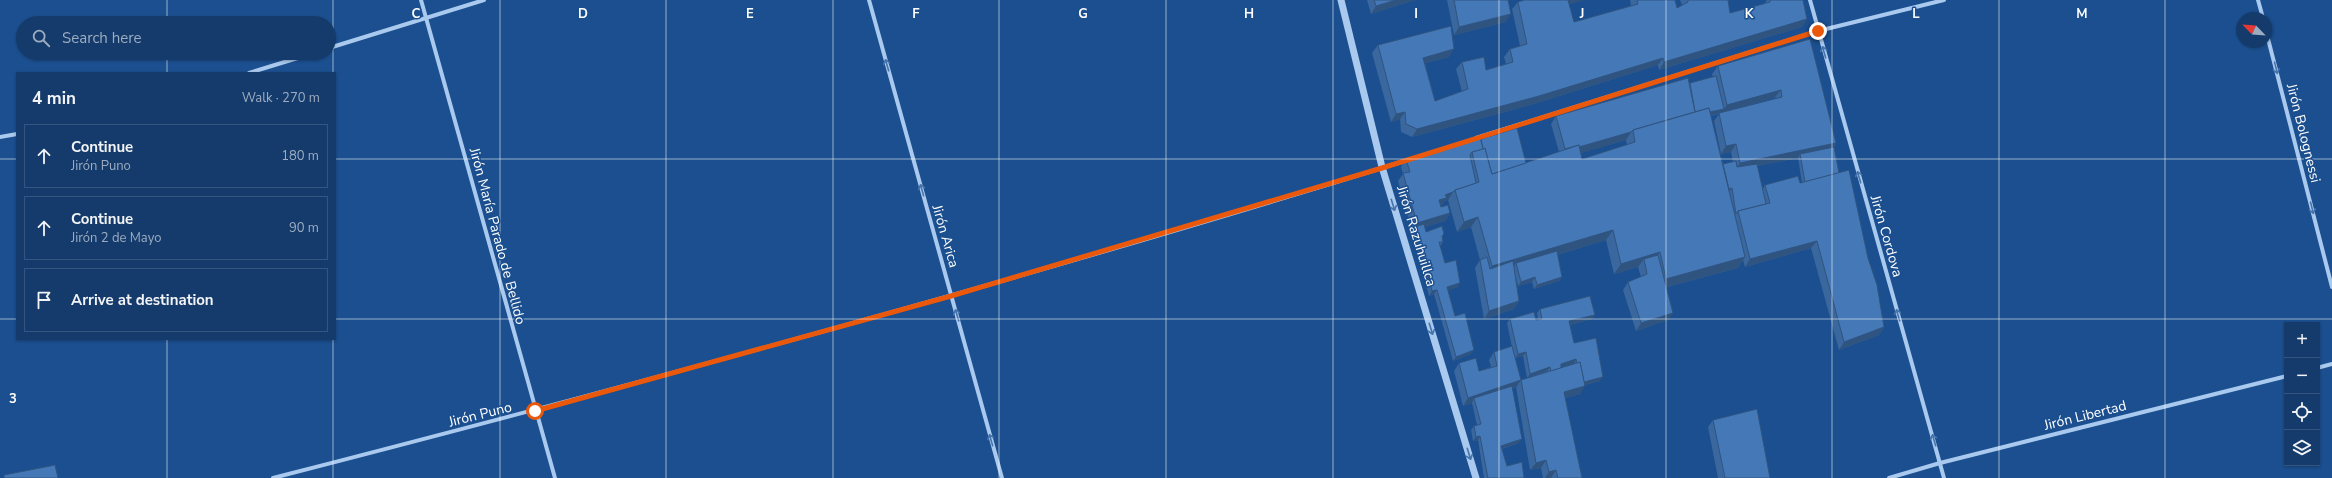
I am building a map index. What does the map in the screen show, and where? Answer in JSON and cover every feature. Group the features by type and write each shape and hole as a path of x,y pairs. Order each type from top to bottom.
{"street":[{"name":"Jirón María Parado de Bellido","path":"421,0 535,411 556,478"},
{"path":"336,46 484,0"},
{"name":"Jirón Arica","path":"869,0 1002,478"},
{"name":"Jirón Razuhuillca","path":"1341,0 1382,168 1476,478"},
{"name":"Jirón Cordova","path":"1810,0 1944,478"},
{"path":"1472,139 1818,31 1944,0"},
{"path":"2258,0 2261,12"},
{"name":"Jirón Bolognessi","path":"2271,48 2332,288"},
{"path":"252,72 291,60"},
{"path":"0,137 16,134"},
{"name":"Jirón Puno","path":"273,478 535,411 951,296 1420,156"},
{"path":"2320,367 2332,364"},
{"name":"Jirón Libertad","path":"1889,478 1940,463 2284,377"}],"building":[{"path":"1374,0 1396,0 1376,6"},
{"path":"1454,0 1508,0 1511,14 1459,27"},
{"path":"1524,0 1568,0 1574,22 1638,4 1637,0 1675,0 1677,8 1688,2 1688,0 1728,0 1730,13 1770,2 1770,0 1803,0 1807,19 1664,62 1663,58 1539,96 1417,129 1406,124 1405,112 1396,114 1378,45 1451,26 1454,49 1423,58 1435,101 1468,89 1462,62 1484,57 1486,70 1513,62 1510,49 1527,44 1518,2"},
{"path":"1810,39 1836,143 1740,163 1736,144 1726,146 1719,113 1782,97 1781,90 1727,105 1718,66"},
{"path":"1716,76 1724,109 1710,112 1709,108 1695,112 1690,83"},
{"path":"1688,78 1695,112 1579,147 1579,145 1565,149 1556,116"},
{"path":"1709,108 1745,257 1666,279 1660,252 1621,264 1613,230 1492,266 1478,217 1464,222 1455,190 1479,182 1472,152 1485,148 1492,174 1579,145 1582,159 1635,142 1633,130"},
{"path":"1517,128 1526,163 1492,174 1481,139"},
{"path":"1480,137 1483,149 1472,152 1470,155 1476,183 1455,190 1445,195 1447,198 1439,200 1441,207 1448,205 1450,213 1417,223 1403,173 1410,172 1406,159"},
{"path":"1834,147 1839,173 1805,182 1800,154"},
{"path":"1736,161 1737,167 1757,164 1766,204 1738,211 1736,214 1732,188 1729,189 1723,164"},
{"path":"1849,170 1868,258 1877,285 1884,327 1844,342 1817,241 1750,259 1738,211 1770,203 1765,185 1798,176 1800,183"},
{"path":"1424,224 1426,232 1442,226 1444,234 1442,236 1443,242 1439,242 1445,263 1456,260 1460,283 1447,287 1455,316 1465,313 1474,350 1456,357 1437,290 1432,291 1415,227"},
{"path":"1557,251 1562,277 1537,285 1535,277 1521,282 1516,263"},
{"path":"1658,255 1673,313 1641,323 1628,282 1647,274 1644,259"},
{"path":"1487,257 1490,269 1513,261 1519,301 1489,311 1480,260"},
{"path":"1590,296 1595,315 1569,321 1574,343 1596,338 1603,377 1584,382 1580,362 1577,363 1576,359 1561,364 1561,368 1551,371 1550,367 1530,374 1526,352 1518,354 1510,319 1534,312 1536,320 1542,319 1540,309"},
{"path":"1512,346 1521,380 1468,398 1459,363 1476,358 1479,371 1497,366 1494,352"},
{"path":"1580,362 1585,386 1564,392 1582,478 1558,478 1556,470 1549,472 1546,460 1536,463 1521,380"},
{"path":"1512,386 1522,439 1501,446 1507,466 1522,462 1524,478 1488,478 1480,436 1476,437 1474,426 1481,424 1474,398"},
{"path":"1757,409 1770,478 1725,478 1713,420"},
{"path":"55,465 58,478 4,478 4,475"}],"route":[{"path":"535,411 951,296 1382,168 1818,31"}]}
